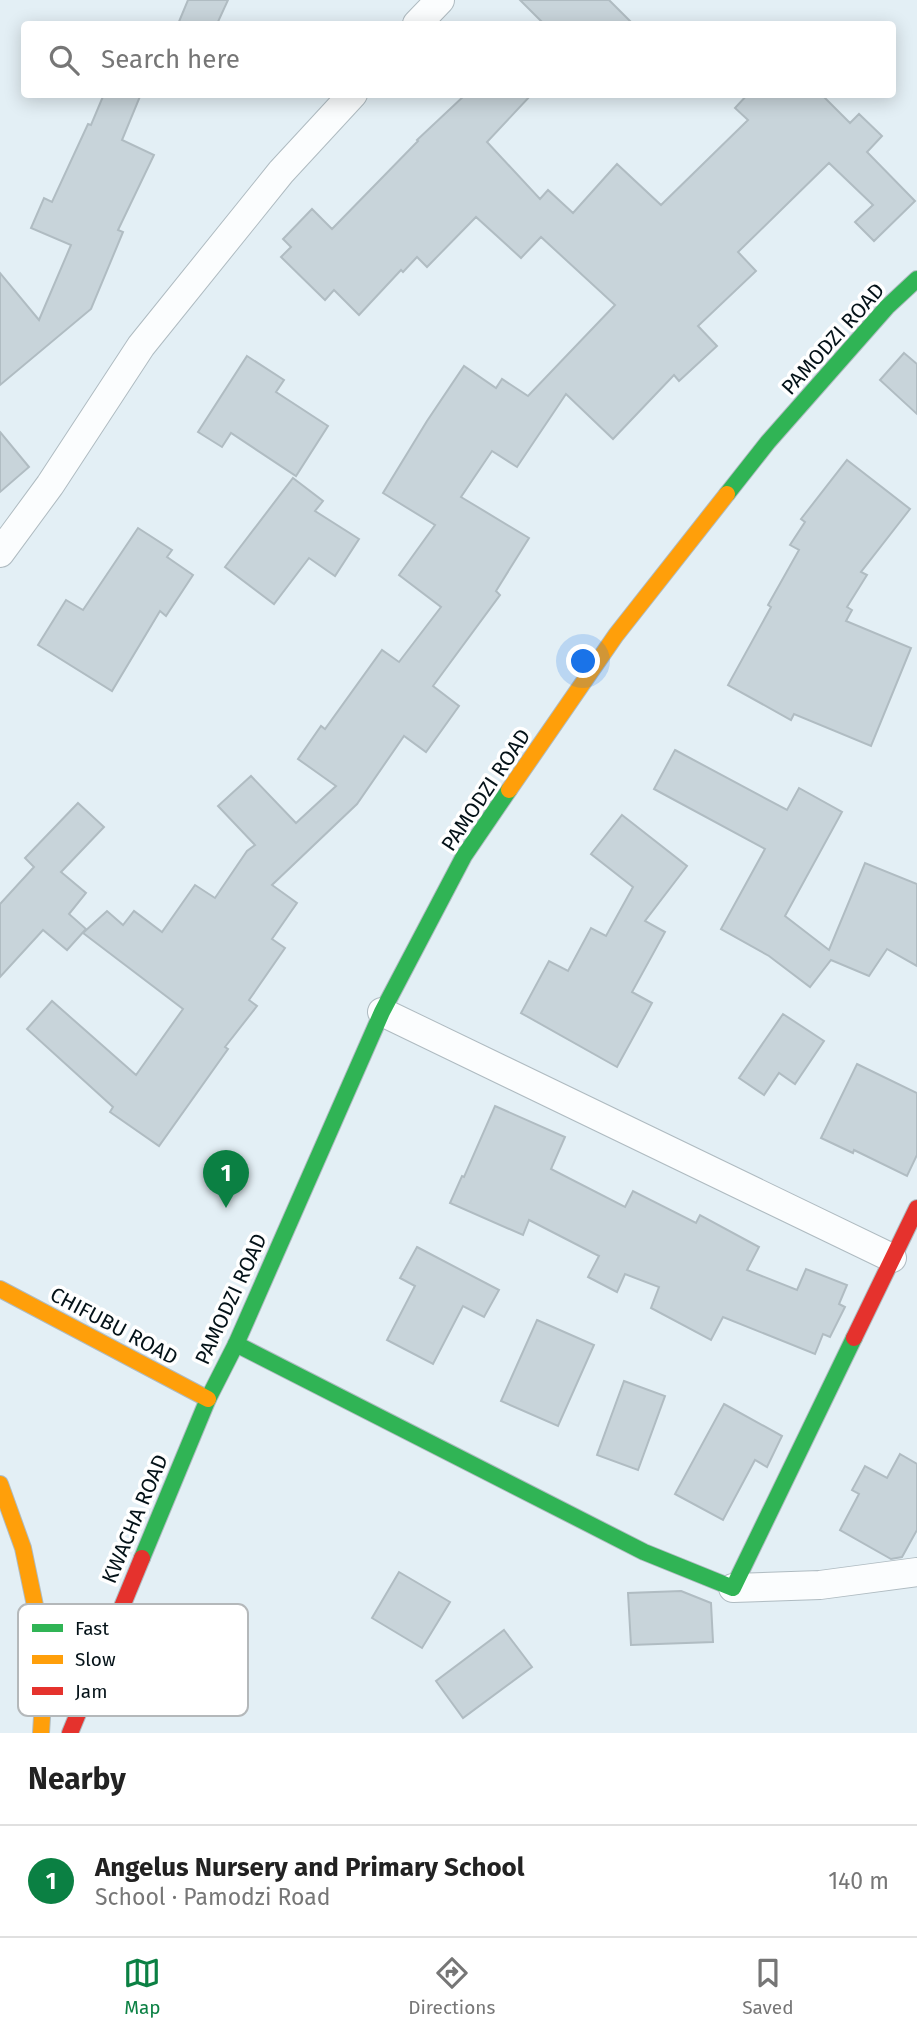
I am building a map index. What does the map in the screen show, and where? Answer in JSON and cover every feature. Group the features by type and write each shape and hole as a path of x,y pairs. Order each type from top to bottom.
{"street":[{"path":"420,21 440,0"},
{"path":"0,554 50,485 141,346 281,173 349,98"},
{"name":"PAMODZI ROAD","path":"208,1399 236,1344 382,1012 464,856 616,635 768,442 887,307 917,279"},
{"path":"382,1012 892,1258"},
{"path":"733,1588 917,1208"},
{"name":"CHIFUBU ROAD","path":"0,1289 208,1399"},
{"path":"236,1344 644,1552 733,1588 820,1585 917,1572"},
{"name":"KWACHA ROAD","path":"123,1604 208,1399"},
{"path":"0,1484 23,1548 35,1604"},
{"name":"KWACHA ROAD","path":"69,1733 76,1716"}],"building":[{"path":"188,0 228,0 218,21 179,21"},
{"path":"520,0 609,0 630,21 541,21"},
{"path":"102,98 139,98 122,140 154,155 118,230 123,232 91,309 0,385 0,273 39,320 71,245 31,228 44,198 52,202 88,124 91,125"},
{"path":"462,98 528,98 487,142 540,199 548,190 573,213 617,164 661,205 748,120 735,108 744,98 825,98 850,123 859,114 882,136 867,152 915,201 874,241 855,222 873,205 829,163 738,252 756,271 698,326 717,346 679,381 674,375 613,439 566,394 517,467 492,451 461,497 529,538 496,591 500,595 433,686 459,706 426,752 404,736 357,804 272,885 297,903 272,939 285,948 249,1000 257,1006 225,1047 228,1049 159,1146 110,1112 113,1107 27,1029 52,1001 136,1075 183,1009 83,933 107,911 123,925 134,911 162,932 195,885 215,898 247,851 255,845 218,806 251,776 296,823 336,786 298,759 321,726 325,729 382,650 399,662 441,607 399,575 435,525 383,493 464,366 496,388 502,379 528,396 615,305 541,237 521,258 476,217 427,267 417,257 403,272 401,270 359,315 334,290 325,300 281,257 291,247 283,239 312,209 332,229 417,140"},
{"path":"904,353 917,364 917,414 880,380"},
{"path":"247,356 284,380 276,392 328,426 296,476 231,433 222,447 198,432"},
{"path":"0,432 29,467 0,492"},
{"path":"847,460 910,509 861,572 867,575 847,607 852,610 846,621 911,648 871,746 794,714 791,720 728,685 799,550 790,545 805,522 801,519"},
{"path":"293,478 323,501 315,511 359,539 335,576 309,558 274,604 225,567"},
{"path":"138,528 172,550 167,557 193,575 166,616 160,611 112,691 38,645 66,600 83,610"},
{"path":"675,750 787,810 799,788 842,812 785,916 829,950 865,863 917,884 917,966 887,949 869,976 831,960 810,987 769,956 721,929 765,849 654,789"},
{"path":"78,803 104,827 61,872 86,893 69,914 86,929 67,950 43,930 0,977 0,904 34,867 25,858"},
{"path":"622,815 687,866 645,921 665,932 632,992 652,1003 617,1067 521,1013 549,961 568,971 591,928 606,936 633,887 591,854"},
{"path":"783,1014 824,1041 795,1084 779,1073 764,1095 739,1078"},
{"path":"857,1064 917,1093 917,1155 907,1176 854,1150 853,1153 821,1138"},
{"path":"495,1106 565,1137 551,1169 625,1207 633,1191 696,1223 700,1215 759,1247 747,1270 797,1290 806,1269 847,1285 839,1304 845,1307 830,1337 823,1334 815,1354 723,1317 711,1340 651,1308 659,1287 625,1274 617,1292 588,1277 599,1256 529,1220 523,1235 450,1203"},
{"path":"417,1247 499,1290 484,1317 463,1306 433,1364 387,1340 415,1286 400,1278"},
{"path":"537,1320 594,1345 558,1426 501,1401"},
{"path":"624,1381 665,1396 638,1470 597,1455"},
{"path":"724,1404 782,1436 767,1467 755,1460 723,1520 675,1494"},
{"path":"900,1454 917,1464 917,1530 902,1557 891,1559 840,1530 859,1494 852,1490 865,1466 887,1478"},
{"path":"399,1572 450,1602 422,1648 372,1618"},
{"path":"681,1591 711,1603 713,1642 631,1645 628,1593"},
{"path":"504,1630 532,1667 463,1718 436,1681"}],"traffic: fast":[{"path":"727,494 768,442 887,307 917,279"},
{"path":"142,1558 208,1399 236,1344 382,1012 464,856 509,790"},
{"path":"236,1344 644,1552 733,1588 854,1338"}],"traffic: slow":[{"path":"509,790 616,635 727,494"},
{"path":"0,1289 208,1399"},
{"path":"0,1484 23,1548 35,1604"},
{"path":"41,1733 42,1716"}],"traffic: jam":[{"path":"854,1338 917,1208"},
{"path":"123,1604 142,1558"},
{"path":"70,1733 77,1716"}],"place":[{"name":"Angelus Nursery and Primary School","path":"226,1208"}]}
